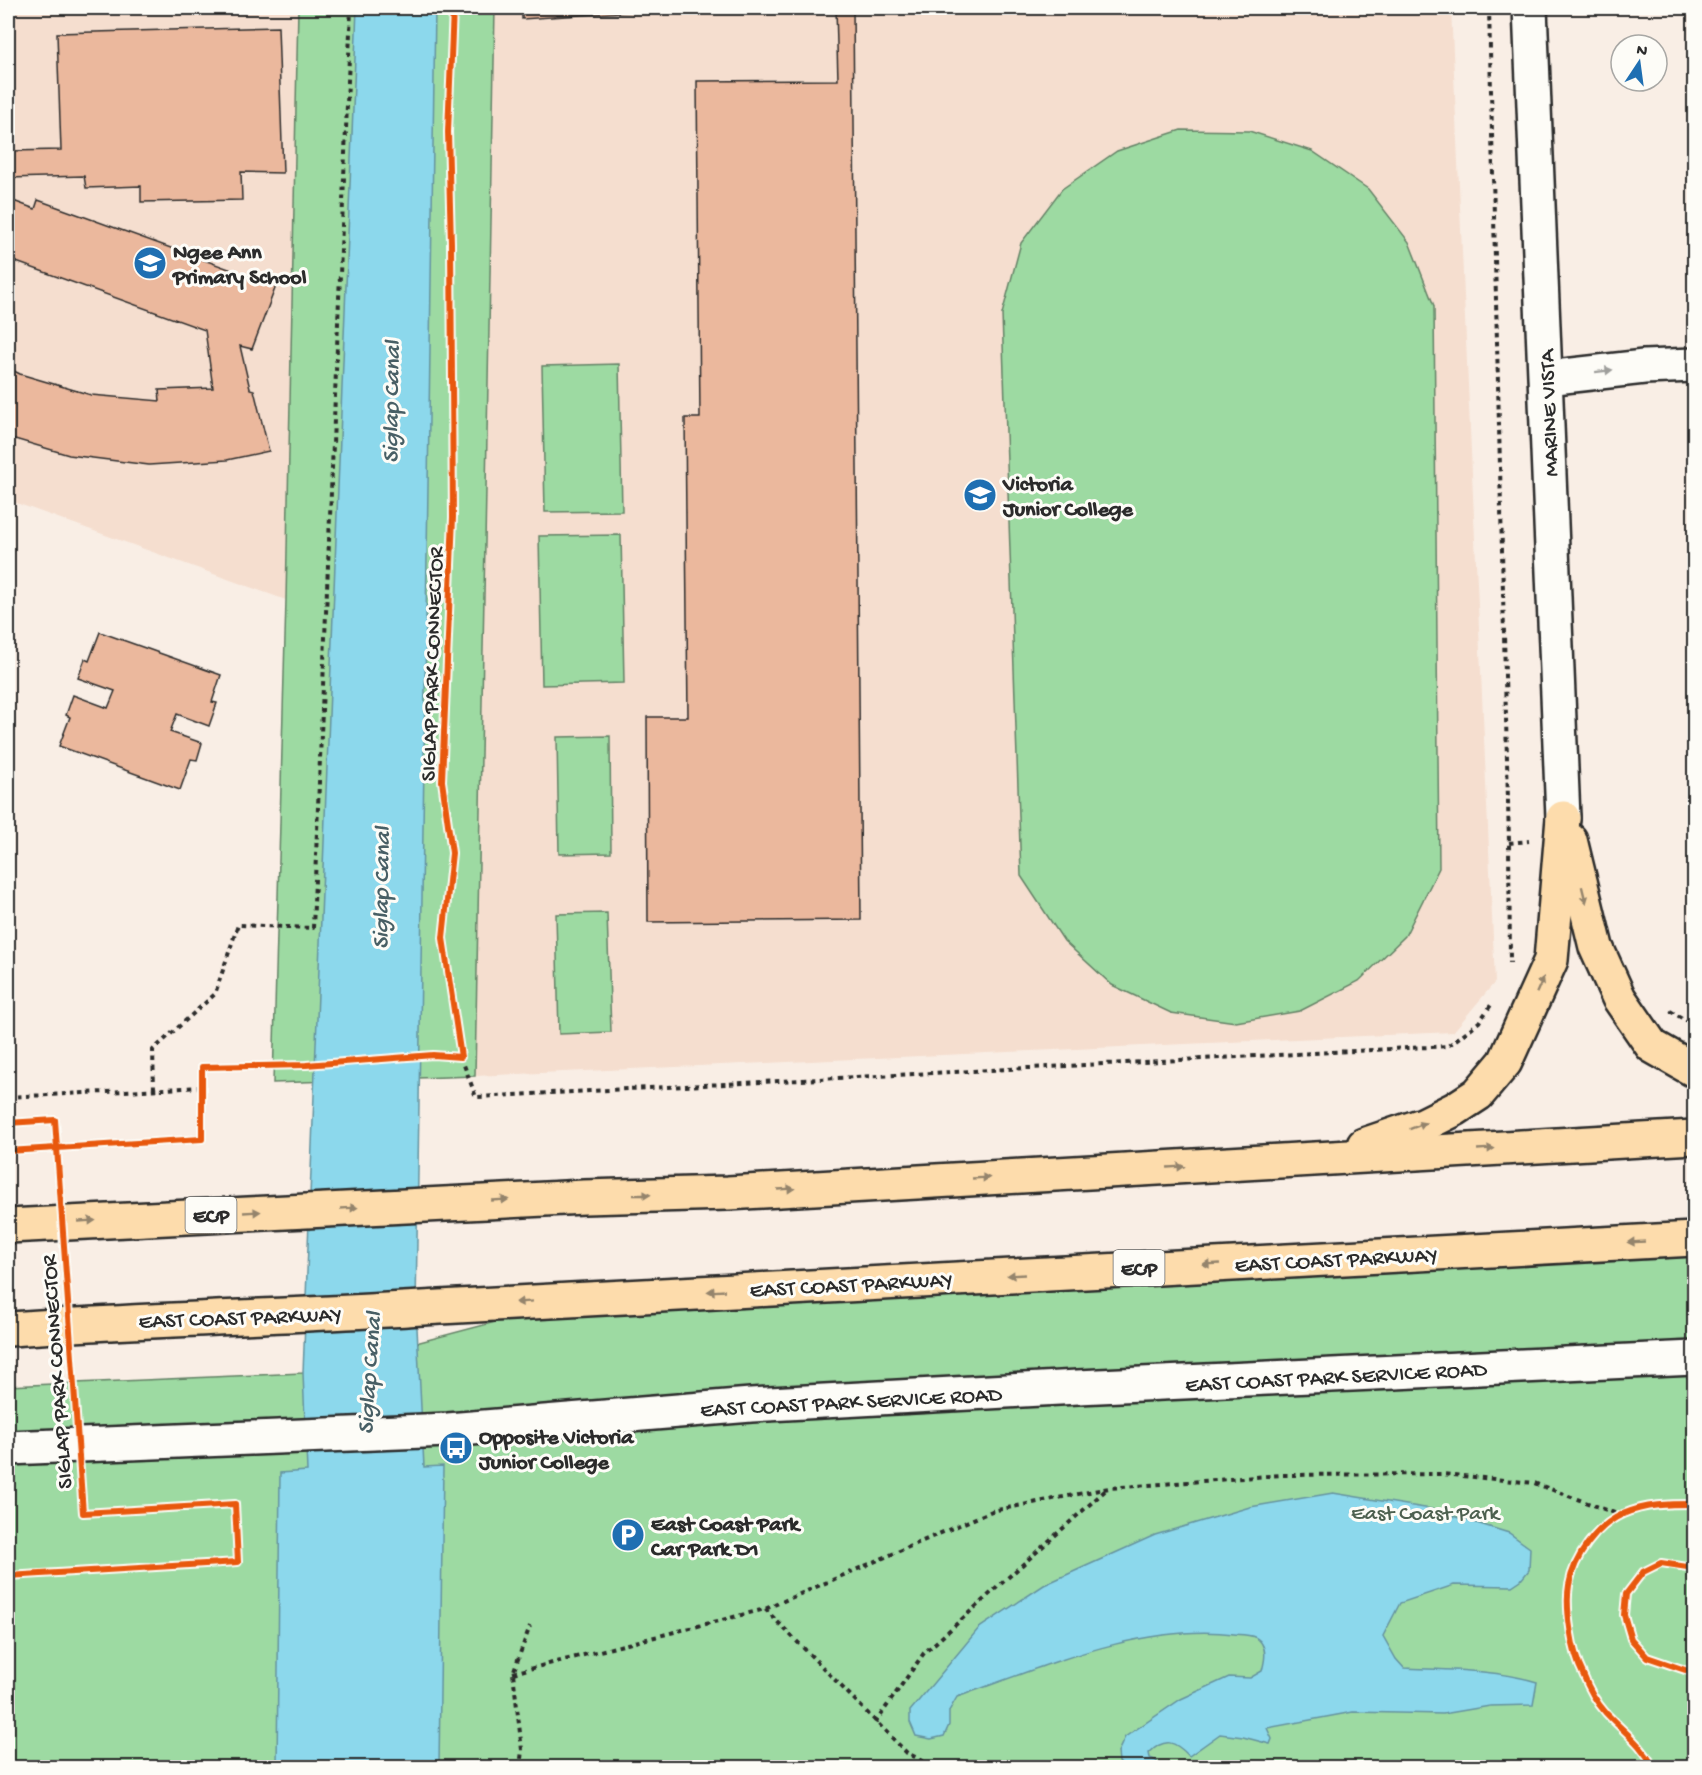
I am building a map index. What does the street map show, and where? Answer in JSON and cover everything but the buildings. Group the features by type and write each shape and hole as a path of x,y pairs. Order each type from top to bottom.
{"highway":[{"path":"1563,818 1596,947 1619,998 1652,1046 1695,1070"},
{"path":"1323,1159 1423,1125 1455,1109 1478,1094 1505,1062 1551,960 1563,818"},
{"name":"ECP","path":"8,1226 290,1210 740,1192 1695,1137"},
{"name":"EAST COAST PARKWAY","path":"8,1329 137,1320 285,1316 1695,1239"}],"street":[{"name":"MARINE VISTA","path":"1530,8 1563,818"},
{"path":"1546,378 1644,367 1695,365"},
{"name":"EAST COAST PARK SERVICE ROAD","path":"8,1448 448,1430 751,1405 1114,1385 1695,1358"}],"path":[{"path":"154,1089 153,1050 215,994 238,925 313,928 351,8"},
{"path":"1489,8 1509,843 1510,961 1507,971"},
{"path":"460,1046 461,1057 476,1097 1448,1046 1479,1022 1496,999"},
{"path":"452,1056 461,1057"},
{"path":"202,1077 202,1098"},
{"path":"8,1096 202,1087"},
{"path":"513,1673 765,1609 992,1511 1108,1488 1282,1475 1443,1474 1534,1483 1620,1515"},
{"path":"875,1723 924,1653 1108,1488"},
{"path":"1613,1521 1620,1515 1630,1512"},
{"path":"765,1609 907,1753 929,1764 946,1767"},
{"path":"520,1767 522,1750 513,1673 530,1626"}],"shaded area":[{"name":"Ngee Ann Primary School","path":"8,8 298,8 286,600 8,500"},
{"name":"Victoria Junior College","path":"495,8 1451,8 1495,982 1453,1032 475,1076"}],"green space":[{"path":"298,8 495,8 475,1076 273,1083"},
{"path":"1181,130 1249,131 1312,151 1368,189 1409,242 1434,306 1439,868 1405,936 1359,981 1300,1011 1236,1022 1171,1013 1112,985 1064,941 1021,876 1002,314 1021,243 1062,189 1117,151"},
{"path":"619,364 622,511 545,512 542,366"},
{"path":"621,535 624,683 542,685 539,536"},
{"path":"610,736 611,853 559,854 557,737"},
{"path":"607,913 611,1032 559,1034 556,914"},
{"name":"East Coast Park","path":"1694,1239 1694,1767 8,1767 8,1386 303,1373 582,1299"}],"water":[{"name":"Siglap Canal","path":"357,8 435,8 416,1308 424,1467 443,1466 439,1767 277,1768 280,1473 307,1471 303,1373"},
{"path":"1333,1493 1431,1509 1509,1533 1530,1548 1529,1570 1512,1586 1454,1585 1400,1603 1383,1636 1404,1668 1488,1672 1537,1682 1533,1705 1490,1706 1443,1714 1353,1712 1267,1728 1272,1739 1270,1744 1220,1734 1189,1756 1174,1744 1165,1743 1149,1753 1150,1758 1157,1761 1155,1767 1124,1767 1119,1762 1118,1752 1125,1737 1181,1699 1229,1677 1250,1678 1262,1671 1264,1650 1257,1638 1246,1635 1199,1632 1128,1641 1093,1650 957,1697 949,1711 949,1725 944,1736 931,1739 916,1736 910,1722 910,1711 979,1628 1044,1585 1155,1535 1250,1507"}],"cycle path":[{"name":"SIGLAP PARK CONNECTOR","path":"8,1151 202,1139 202,1067 306,1065 433,1055 461,1057 443,938 452,853 442,781 453,517 448,132 453,8"},
{"name":"SIGLAP PARK CONNECTOR","path":"8,1123 55,1120 83,1513 235,1504 238,1562 8,1576"},
{"path":"1654,1768 1638,1745 1603,1709 1587,1684 1573,1643 1568,1606 1569,1585 1581,1553 1595,1534 1613,1519 1649,1506 1694,1504"},
{"path":"1694,1568 1661,1563 1643,1572 1626,1594 1624,1615 1631,1639 1647,1657 1694,1673"}],"place":[{"name":"Ngee Ann Primary School","path":"150,263"},
{"name":"Victoria Junior College","path":"980,495"},
{"name":"Opposite Victoria Junior College","path":"456,1448"},
{"name":"East Coast Park Car Park D1","path":"628,1535"}]}
